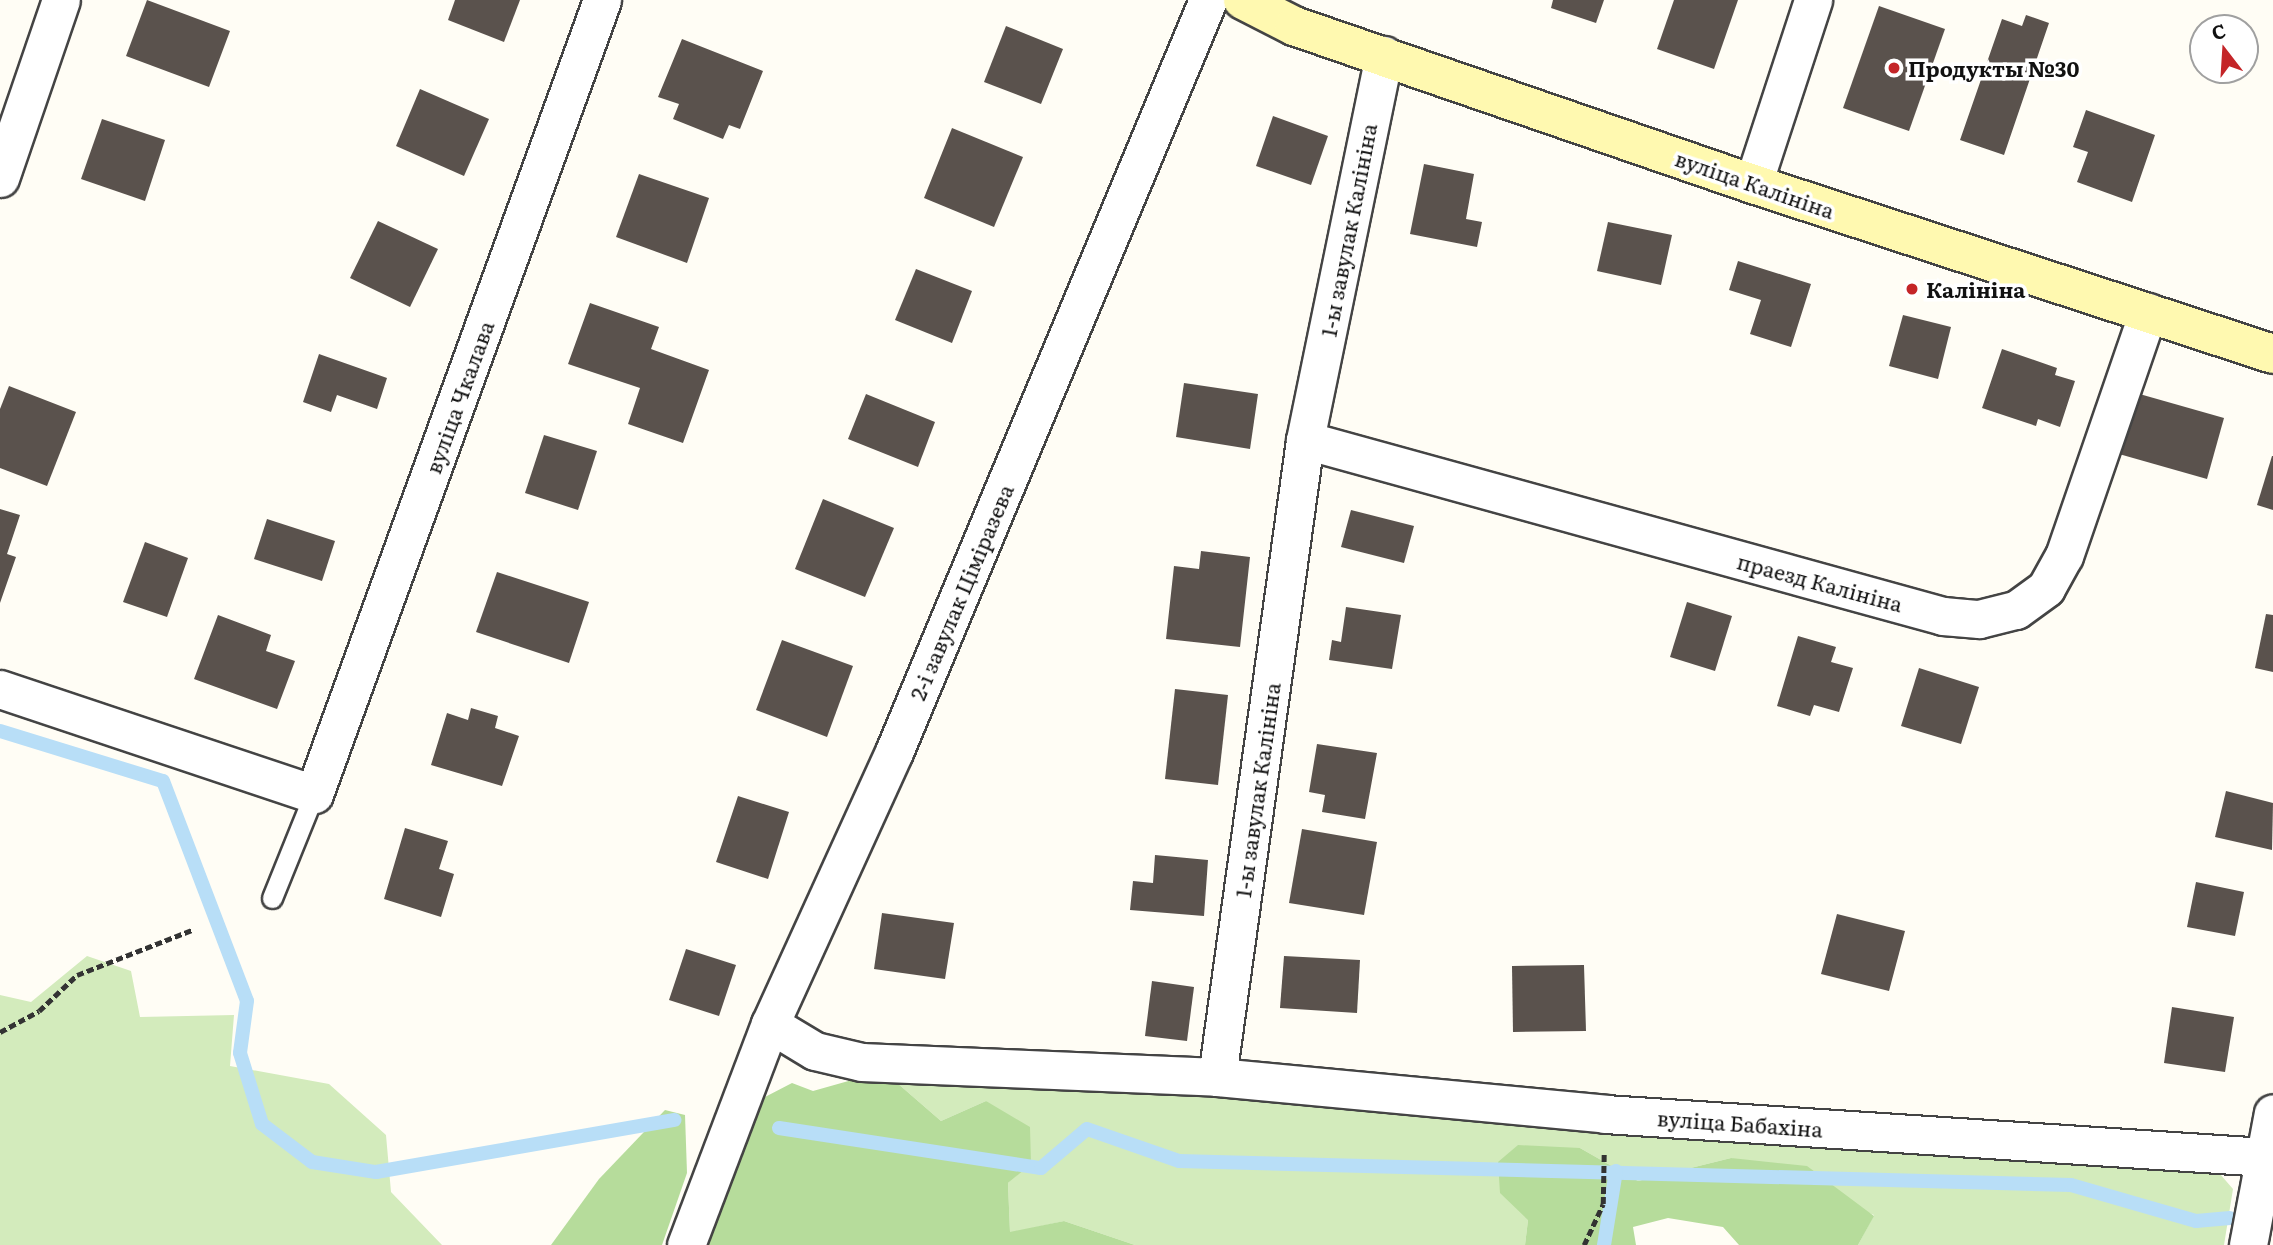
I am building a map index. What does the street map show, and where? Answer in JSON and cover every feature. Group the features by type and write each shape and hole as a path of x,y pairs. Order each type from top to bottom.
{"street":[{"path":"0,178 61,0"},
{"name":"вуліца Чкалава","path":"314,793 602,0"},
{"name":"2-і завулак Ціміразева","path":"687,1245 708,1181 770,1024 894,752 1208,0"},
{"name":"вуліца Калініна","path":"1243,0 1294,26 1753,184 2273,354"},
{"path":"1753,184 1813,0"},
{"name":"1-ы завулак Калініна","path":"1217,1077 1306,440 1384,55"},
{"name":"праезд Калініна","path":"1306,440 1943,616 1979,619 2016,610 2046,588 2064,556 2148,312"},
{"path":"0,689 314,793"},
{"path":"770,1024 815,1051 862,1062 1217,1077"},
{"name":"вуліца Бабахіна","path":"1217,1077 1605,1114 2264,1157"},
{"path":"2248,1245 2273,1113"}],"lane":[{"path":"272,898 314,793"}],"path":[{"path":"0,1032 40,1011 77,975 192,930"},
{"path":"1584,1245 1603,1204 1605,1114"}],"green space":[{"path":"87,956 131,971 140,1017 234,1015 230,1066 329,1084 386,1135 391,1192 442,1245 0,1245 0,995 31,1002"},
{"path":"852,1080 896,1082 941,1121 986,1101 1030,1127 1031,1164 1008,1183 1010,1232 1064,1221 1135,1245 706,1245 765,1097 792,1083 813,1091"},
{"path":"896,1082 1216,1096 1577,1129 2213,1166 2233,1189 2224,1245 1858,1245 1874,1215 1731,1158 1638,1181 1580,1148 1528,1220 1525,1245 1135,1245 1064,1221 1010,1233 1008,1183 1030,1164 986,1101 941,1121"},
{"path":"665,1110 685,1115 687,1173 662,1245 551,1245 599,1179"},
{"path":"1518,1145 1580,1148 1638,1181 1731,1158 1807,1166 1874,1216 1858,1245 1739,1245 1723,1227 1668,1218 1633,1227 1636,1245 1525,1245 1528,1220 1500,1193 1498,1162"}],"building":[{"path":"147,0 230,31 209,87 126,56"},
{"path":"455,0 520,0 504,42 448,20"},
{"path":"1553,0 1604,0 1596,23 1551,8"},
{"path":"1674,0 1738,0 1714,69 1657,49"},
{"name":"Продукты №30","path":"1879,6 1945,29 1909,131 1843,108"},
{"path":"2026,15 2049,23 2004,155 1960,140 2002,19 2022,26"},
{"path":"1006,26 1063,49 1041,104 984,82"},
{"path":"682,39 763,71 740,129 729,125 723,139 673,119 679,104 658,97"},
{"path":"420,89 489,119 464,176 396,146"},
{"path":"2086,110 2155,135 2132,202 2077,182 2088,152 2073,147"},
{"path":"1273,116 1328,136 1311,185 1256,166"},
{"path":"102,119 165,140 145,201 81,179"},
{"path":"952,128 1023,157 994,227 924,198"},
{"path":"1424,164 1474,174 1466,219 1482,222 1477,247 1410,234"},
{"path":"639,174 709,198 687,263 616,237"},
{"path":"378,221 438,249 410,307 350,278"},
{"path":"1608,222 1672,235 1661,285 1597,271"},
{"path":"1738,261 1811,284 1791,347 1750,334 1761,300 1729,290"},
{"path":"916,269 972,291 952,343 895,320"},
{"path":"590,303 659,327 651,349 709,370 683,443 628,424 640,388 568,364"},
{"path":"1903,315 1951,327 1938,379 1889,366"},
{"path":"2002,349 2057,368 2055,375 2075,381 2060,427 2038,419 2036,426 1982,408"},
{"path":"319,354 387,378 377,409 337,395 331,412 303,402"},
{"path":"1184,383 1258,394 1250,449 1176,437"},
{"path":"9,386 76,412 47,486 0,468 0,409"},
{"path":"2136,393 2224,418 2207,479 2119,454"},
{"path":"866,394 935,422 918,467 848,439"},
{"path":"544,435 597,451 578,510 525,493"},
{"path":"2273,456 2273,510 2257,505"},
{"path":"823,499 894,528 865,597 795,569"},
{"path":"0,509 20,515 7,554 16,557 0,603"},
{"path":"1351,510 1414,526 1404,563 1341,547"},
{"path":"267,519 335,541 322,581 254,559"},
{"path":"145,542 188,558 167,617 123,602"},
{"path":"1201,551 1250,557 1240,647 1166,639 1174,566 1199,569"},
{"path":"497,572 589,602 569,663 476,632"},
{"path":"1687,602 1732,616 1715,671 1670,657"},
{"path":"1346,607 1401,615 1392,669 1329,660 1332,640 1341,642"},
{"path":"2266,614 2273,615 2273,672 2255,668"},
{"path":"218,615 271,635 266,651 295,661 277,709 194,679"},
{"path":"1798,636 1836,647 1831,662 1853,668 1839,712 1814,705 1810,716 1777,706"},
{"path":"782,640 853,666 827,737 756,710"},
{"path":"1919,668 1979,687 1961,744 1901,726"},
{"path":"1175,689 1228,695 1218,785 1165,779"},
{"path":"471,708 498,716 495,728 519,736 502,786 431,765 447,713 468,720"},
{"path":"1317,744 1377,753 1365,819 1322,812 1325,795 1309,792"},
{"path":"2226,791 2273,803 2272,850 2215,837"},
{"path":"738,796 789,812 768,879 716,862"},
{"path":"405,828 448,841 439,869 454,874 441,917 384,899"},
{"path":"1302,829 1377,842 1364,915 1289,903"},
{"path":"1155,855 1208,860 1204,916 1130,910 1133,881 1153,883"},
{"path":"2196,882 2244,892 2235,936 2187,927"},
{"path":"882,913 954,923 945,979 874,969"},
{"path":"1837,914 1905,931 1889,991 1821,974"},
{"path":"686,949 736,965 719,1016 669,1000"},
{"path":"1284,956 1360,960 1357,1013 1280,1008"},
{"path":"1584,965 1586,1031 1513,1032 1512,966"},
{"path":"1152,981 1194,987 1187,1041 1145,1036"},
{"path":"2172,1007 2234,1017 2225,1072 2164,1063"}],"waterway":[{"path":"0,731 163,781 247,1001 240,1053 262,1124 312,1162 376,1172 674,1120"},
{"path":"779,1128 1041,1168 1087,1129 1179,1161 2071,1185 2196,1221 2230,1218"},
{"path":"1604,1245 1616,1171"}],"place":[{"name":"Продукты №30","path":"1894,68"},
{"name":"Калініна","path":"1912,289"}]}
